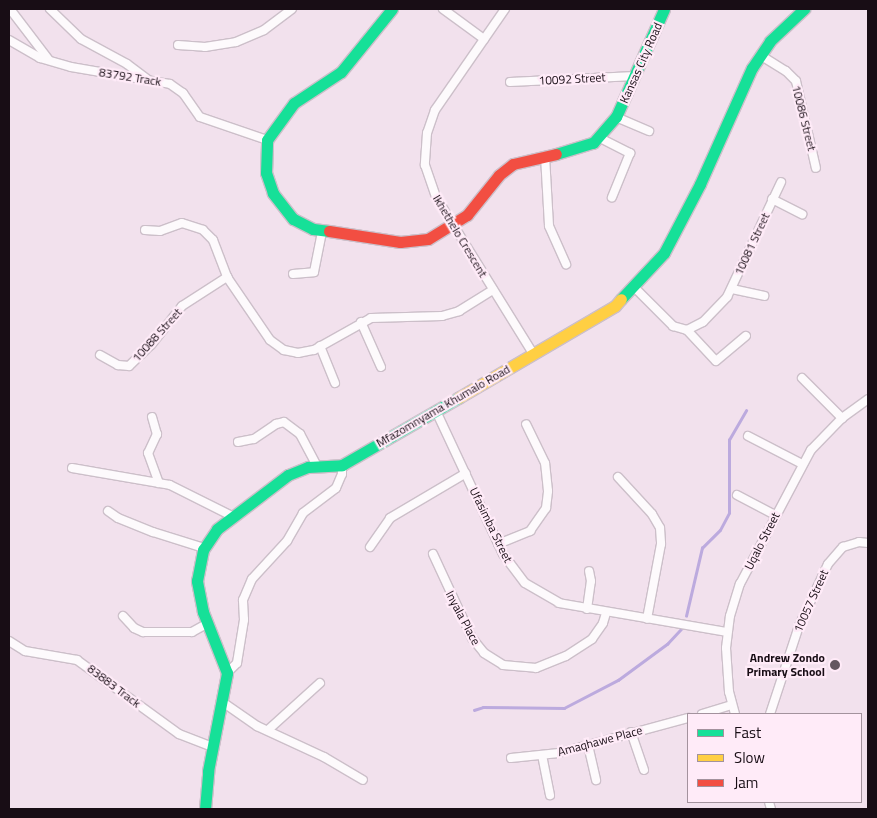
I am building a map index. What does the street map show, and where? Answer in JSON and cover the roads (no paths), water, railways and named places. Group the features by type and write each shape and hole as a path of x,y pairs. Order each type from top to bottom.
{"street":[{"path":"10,9 49,60"},
{"path":"50,9 81,38 127,64 147,79"},
{"path":"178,46 205,47 236,42 264,30 292,9"},
{"path":"267,140 294,103 341,72 392,9"},
{"path":"443,9 484,39"},
{"name":"Ikhethelo Crescent","path":"505,9 435,110 425,143 429,180 453,226 534,355"},
{"name":"Kansas City Road","path":"267,140 266,173 278,203 293,219 322,232 411,242 428,239 453,226 467,215 506,170 520,162 580,150 600,138 616,117 664,9"},
{"name":"Mfazomnyama Khumalo Road","path":"227,673 197,590 198,568 204,548 217,529 288,475 317,466 342,465 600,317 635,288 674,237 760,55 785,24 804,9"},
{"name":"83792 Track","path":"9,40 49,60 99,73 147,79 176,87 205,120 267,140"},
{"name":"10086 Street","path":"760,55 786,71 796,81 816,168"},
{"name":"10092 Street","path":"510,82 635,76"},
{"name":"Kansas City Road","path":"616,117 649,132"},
{"path":"600,138 630,153 612,196"},
{"path":"545,156 548,226 566,264"},
{"name":"10081 Street","path":"688,330 714,312 732,289 780,182"},
{"name":"10081 Street","path":"772,200 802,214"},
{"path":"145,230 160,231 182,224 203,230 213,240 227,277 263,332 276,345 298,353 320,346 362,322 383,316 442,316 459,310 493,290"},
{"path":"293,274 314,272 322,232"},
{"name":"10088 Street","path":"100,354 118,365 128,366 151,345 182,306 227,277"},
{"path":"635,288 673,326 688,330 716,362 746,336"},
{"name":"10081 Street","path":"732,289 764,296"},
{"path":"362,322 381,367"},
{"path":"320,346 335,383"},
{"path":"802,378 842,418"},
{"name":"Uqalo Street","path":"735,713 731,705 726,662 727,632 740,584 802,464 842,418 868,399"},
{"name":"Ufasimba Street","path":"436,411 498,544 513,570 540,594 560,603 606,613 727,632"},
{"path":"152,417 157,434 148,453 159,483"},
{"path":"238,442 250,441 276,424 284,422 300,434 317,466"},
{"path":"498,544 530,530 546,508 548,491 545,462 526,424"},
{"path":"748,436 802,464"},
{"path":"205,809 212,747 227,673 237,663 244,620 243,600 252,579 287,541 303,513 336,488 342,474 342,465"},
{"path":"72,468 178,488 232,516"},
{"path":"370,548 390,518 466,473"},
{"path":"618,477 652,514 660,528 661,544 647,619"},
{"path":"737,495 775,515"},
{"path":"108,511 118,518 153,532 204,548"},
{"name":"10057 Street","path":"770,713 798,626 828,564 843,547 859,542 868,543"},
{"name":"Inyala Place","path":"433,554 472,638 484,653 503,664 536,668 566,656 592,639 603,623 606,613"},
{"path":"587,609 591,581 588,571"},
{"path":"123,616 130,624 143,632 192,632 208,623"},
{"name":"83883 Track","path":"9,641 25,650 77,660 179,734 212,747"},
{"path":"268,730 320,683"},
{"path":"221,701 257,726 324,757 362,780"},
{"path":"705,713 731,705"},
{"name":"Amaqhawe Place","path":"511,758 542,755 588,745 687,718"},
{"path":"631,732 644,770"},
{"path":"588,745 596,780"},
{"path":"542,755 550,795"}],"waterway":[{"path":"686,616 702,548 720,530 729,513 729,440 746,410"},
{"path":"474,710 483,707 564,708 618,680 667,644 681,629"}],"place":[{"name":"Andrew Zondo Primary School","path":"835,665"}]}
